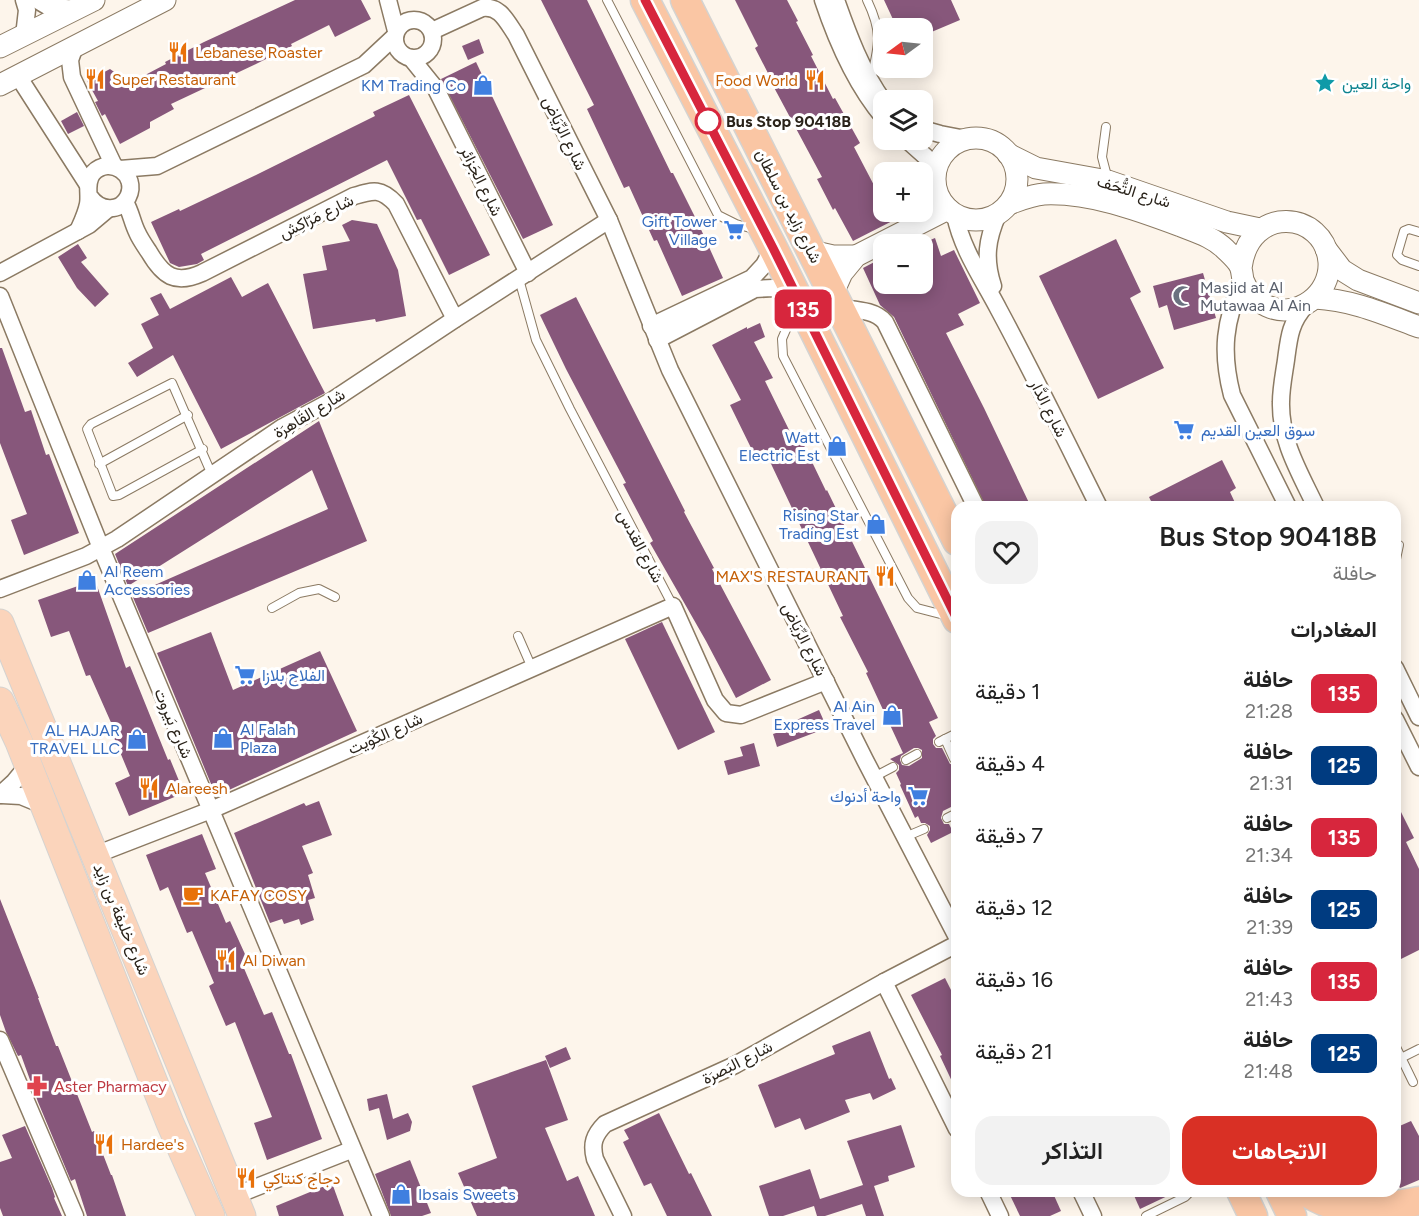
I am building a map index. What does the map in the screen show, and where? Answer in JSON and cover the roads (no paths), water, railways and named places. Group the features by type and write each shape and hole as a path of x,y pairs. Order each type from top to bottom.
{"highway":[{"name":"شارع زايد بن سلطان","path":"645,0 769,240 951,606"},
{"name":"شارع زايد بن سلطان","path":"685,0 951,528"},
{"path":"1228,1197 1231,1216"},
{"path":"1244,1197 1253,1216"},
{"path":"1283,1197 1292,1216"},
{"path":"1316,1197 1330,1205 1357,1211 1419,1201"}],"main road":[{"name":"شارع خليفة بن زايد","path":"0,623 238,1206"},
{"name":"شارع خليفة بن زايد","path":"0,701 28,765 170,1123 211,1216"}],"street":[{"path":"24,0 27,15 24,36"},
{"path":"37,0 54,8 84,4"},
{"path":"119,203 97,205 9,81 165,0"},
{"path":"78,231 87,208 94,172 107,166 117,168 157,166 367,64 408,57 417,58 428,51 433,42 432,31 425,23 404,12 390,0"},
{"path":"390,0 397,49 408,57"},
{"path":"823,0 837,39 858,82 873,105"},
{"path":"836,0 849,35 877,90"},
{"path":"0,47 84,4"},
{"name":"شارع الرِّيَاض","path":"432,31 488,7 502,14 516,35 609,220 670,370 951,925"},
{"path":"367,64 404,22 415,19"},
{"path":"75,45 70,60 72,77 117,168 130,182 119,203"},
{"name":"شارع الجَزائر","path":"428,51 436,88 523,276"},
{"name":"شارع الجَزائر","path":"408,57 436,88"},
{"path":"933,132 966,139 989,140 1008,154 1017,179 1015,192 1003,209 981,220 963,218 951,212 937,192 936,171 939,160 955,143 966,139"},
{"path":"919,150 936,171"},
{"name":"شارع التُّحَف","path":"1008,154 1036,168 1108,181 1227,222 1260,229"},
{"path":"0,273 94,221 145,181 157,166"},
{"name":"شارع مَرّاكِش","path":"119,203 121,217 136,231 155,262 166,275 181,279 190,278 354,196 378,191 387,194 396,204 455,319"},
{"name":"شارع التُّحَف","path":"1003,209 1029,197 1056,194 1130,208 1206,236 1227,250 1242,274"},
{"name":"شارع الدَّار","path":"999,310 988,271 987,257 990,235 1003,209"},
{"path":"811,251 833,256 856,256 951,212"},
{"name":"شارع الدَّار","path":"951,212 964,245 1096,501"},
{"name":"شارع القَاهِرَة","path":"0,589 101,548 283,428 333,400 609,220"},
{"path":"1285,501 1232,395 1225,362 1225,338 1242,274 1243,253 1250,239 1260,229 1278,222 1298,223 1314,233 1342,270 1358,280 1419,303"},
{"path":"654,333 752,278 764,265 769,240"},
{"path":"1313,501 1284,436 1281,403 1289,337 1295,317 1324,288 1329,261 1326,248"},
{"path":"856,256 842,273 837,300 878,315 885,322 973,501"},
{"path":"1242,274 1250,292 1258,301 1269,307 1281,310 1294,309 1311,301 1338,299 1419,327"},
{"path":"654,333 755,289 773,288 797,298"},
{"name":"شارع بَيروت","path":"0,296 101,548 381,1216"},
{"name":"شارع الكُوَيت","path":"95,855 211,810 673,606"},
{"name":"شارع القدس","path":"673,606 715,700 726,713 741,715 826,681"},
{"path":"1401,680 1419,717"},
{"path":"1401,731 1419,767"},
{"path":"1,795 28,765"},
{"path":"1,795 21,796 43,805"},
{"name":"شارع البَصرَة","path":"623,1216 593,1151 594,1137 605,1124 735,1065 951,947"},
{"path":"884,982 951,1117"},
{"path":"0,1040 75,1216"},
{"path":"238,1206 351,1149"},
{"path":"991,1197 1000,1216"},
{"path":"1084,1197 1093,1216"}],"lane":[{"path":"607,0 717,215 769,240"},
{"path":"867,0 874,18"},
{"path":"871,80 873,71"},
{"path":"1106,127 1102,157 1108,181"},
{"path":"1419,232 1409,229 1404,231 1397,251 1399,258 1419,266"},
{"name":"شارع القدس","path":"523,276 536,340 673,606"},
{"path":"797,298 782,339 783,356 908,598 917,608 951,616"},
{"path":"203,449 113,496 87,429 91,424 172,383 203,449 212,475"},
{"path":"99,464 188,415"},
{"path":"272,608 299,593 319,590 335,597"},
{"path":"518,636 532,668"},
{"path":"951,736 942,741 951,754"},
{"path":"906,760 917,754"},
{"path":"874,777 893,767"},
{"path":"947,818 951,816"},
{"path":"905,837 924,829"},
{"path":"1413,1082 1401,1058 1419,1049"},
{"path":"1146,1216 1185,1197"}],"place":[{"name":"Lebanese Roaster","path":"178,52"},
{"name":"Super Restaurant","path":"95,79"},
{"name":"Food World","path":"815,80"},
{"name":"واحة العين","path":"1325,83"},
{"name":"KM Trading Co","path":"483,85"},
{"name":"Bus Stop 90418B","path":"708,121"},
{"name":"Gift Tower Village","path":"734,230"},
{"name":"Masjid at Al Mutawaa Al Ain","path":"1183,296"},
{"name":"سوق العين القديم","path":"1184,430"},
{"name":"Watt Electric Est","path":"837,446"},
{"name":"Rising Star Trading Est","path":"876,524"},
{"name":"MAX'S RESTAURANT","path":"885,576"},
{"name":"Al Reem Accessories","path":"87,580"},
{"name":"الفلاح بلازا","path":"245,675"},
{"name":"Al Ain Express Travel","path":"892,715"},
{"name":"Al Falah Plaza","path":"223,738"},
{"name":"AL HAJAR TRAVEL LLC","path":"137,739"},
{"name":"Alareesh","path":"149,788"},
{"name":"واحة أدنوك","path":"918,796"},
{"name":"KAFAY COSY","path":"193,895"},
{"name":"Al Diwan","path":"226,960"},
{"name":"Aster Pharmacy","path":"37,1086"},
{"name":"Hardee's","path":"104,1144"},
{"name":"دجاج كنتاكي","path":"246,1178"},
{"name":"Ibsais Sweets","path":"401,1194"}]}
